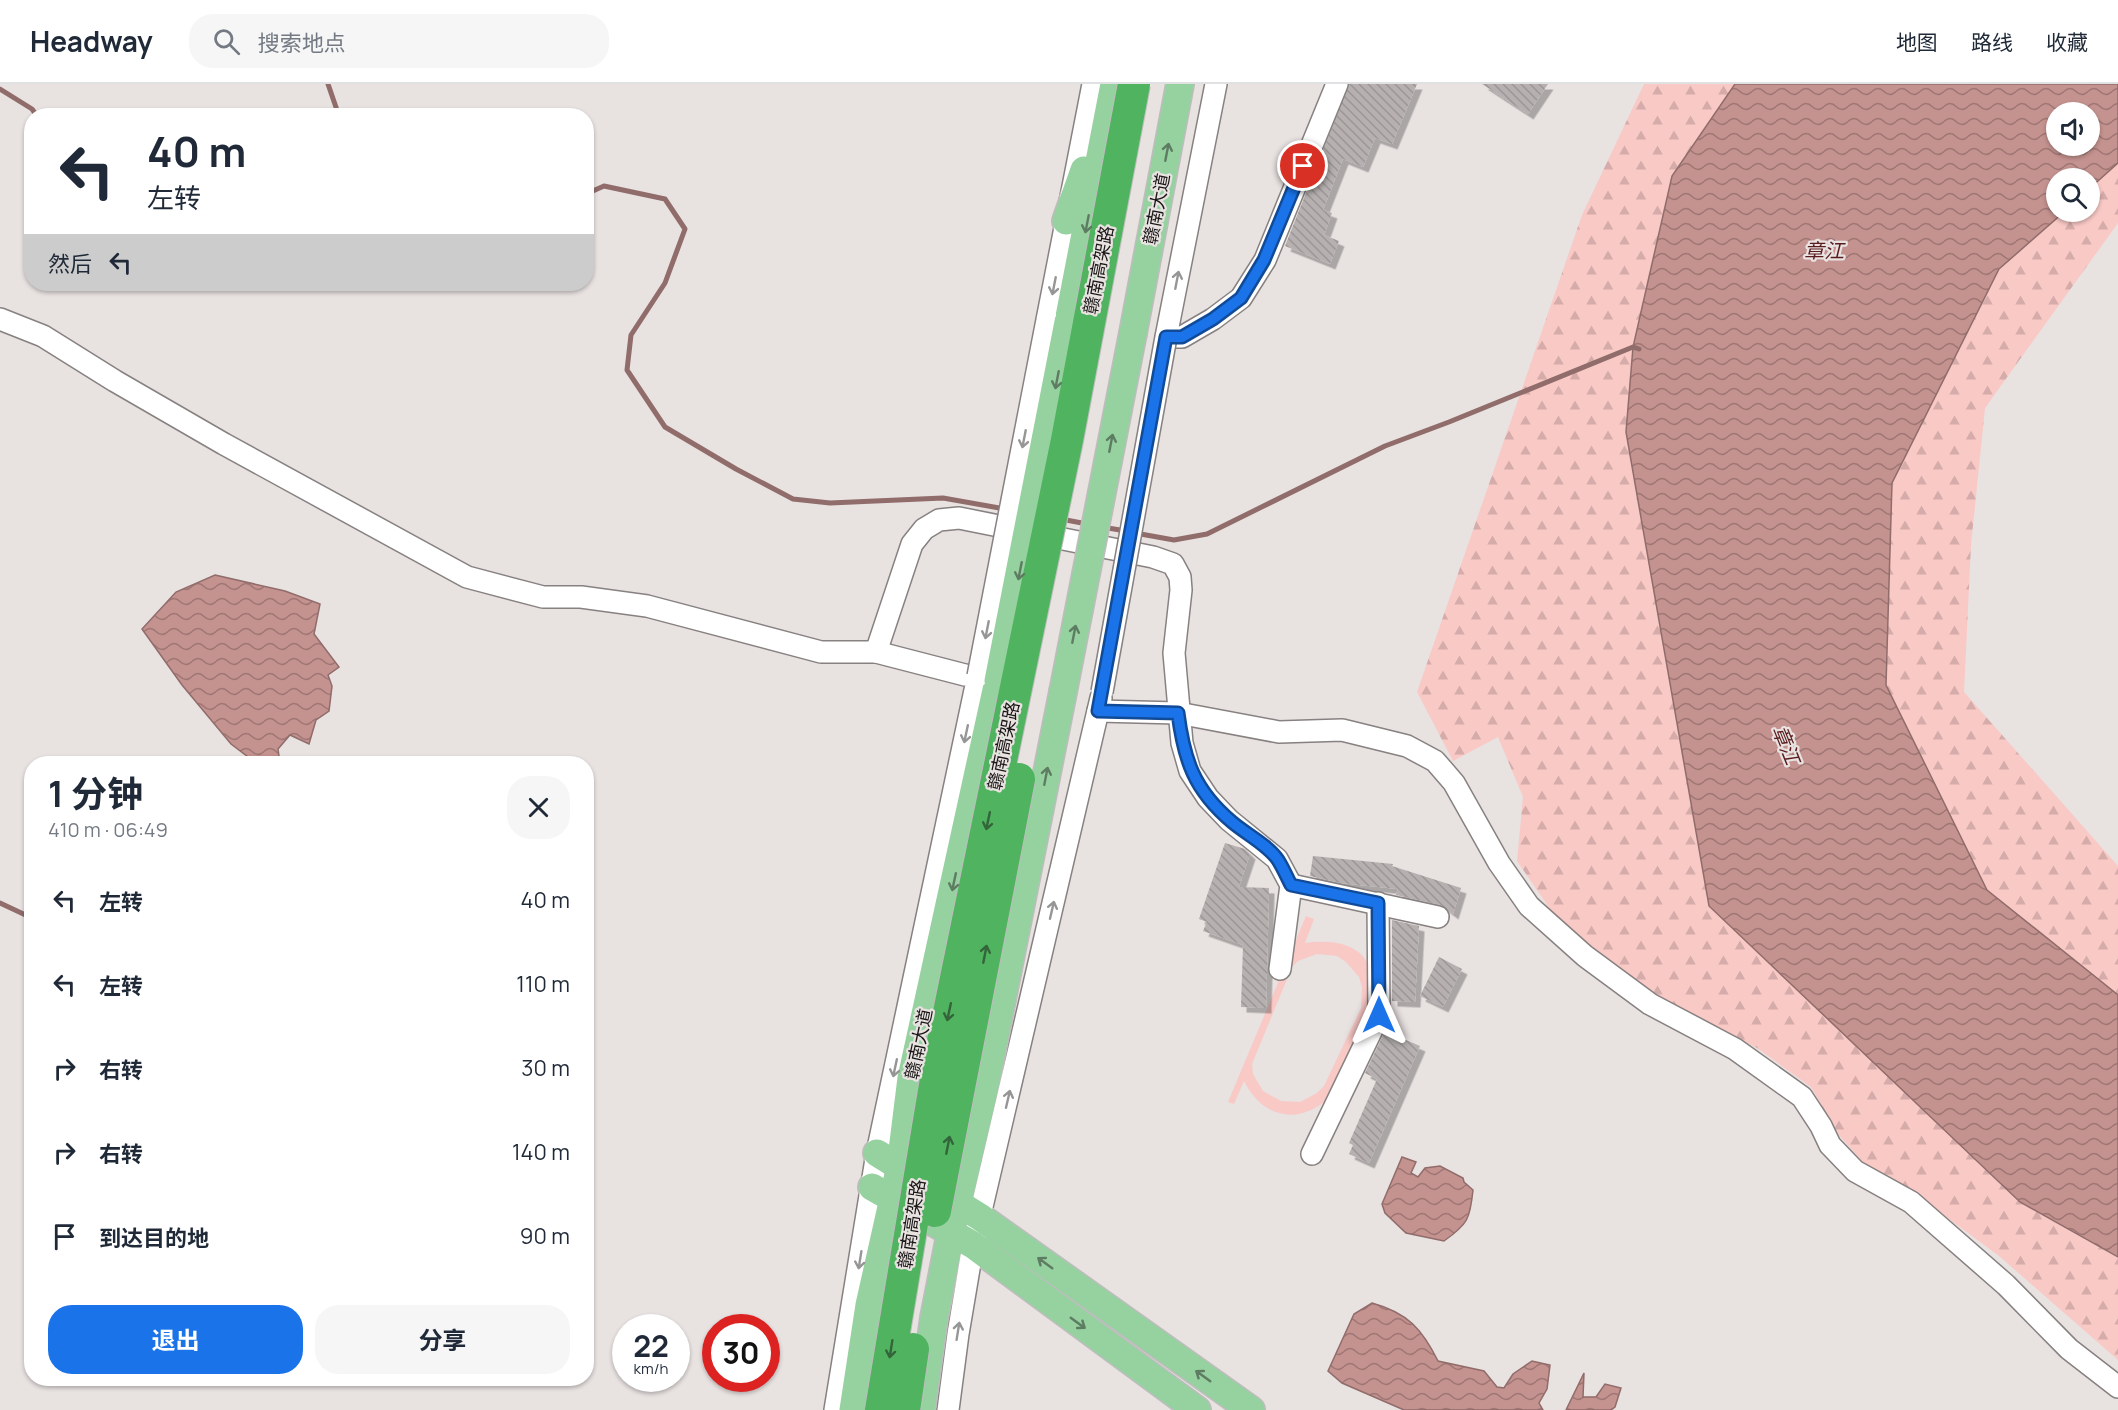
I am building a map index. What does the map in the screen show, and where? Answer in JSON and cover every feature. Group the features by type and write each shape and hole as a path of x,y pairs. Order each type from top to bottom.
{"highway":[{"name":"赣南高架路","path":"881,1410 939,1061 1067,440 1134,84"},
{"name":"赣南高架路","path":"904,1410 923,1274 1154,84"}],"main road":[{"path":"1066,221 1114,84"},
{"path":"1058,321 1114,84"},
{"name":"赣南大道","path":"983,1095 1180,84"},
{"name":"赣南大道","path":"853,1410 889,1160 911,1078 1058,321"},
{"path":"911,1078 983,1095 951,1231 934,1318 921,1410"},
{"path":"889,1160 980,1217 1251,1410"},
{"path":"883,1194 974,1245 1197,1410"},
{"path":"869,1305 934,1318"}],"street":[{"path":"1058,321 1066,221 1093,84"},
{"path":"948,1410 958,1334 980,1217 1100,701 1166,337 1216,84"},
{"path":"1166,337 1182,337 1213,319 1241,298 1264,260 1337,84"},
{"path":"0,320 43,336 224,444 467,577 543,597 581,597 647,606 822,652 876,652 988,679 889,1160"},
{"path":"876,652 912,544 924,529 939,520 959,518 1153,557 1173,564 1180,576 1181,590 1174,653 1182,743 1190,771 1208,798 1229,820 1277,859 1291,885 1280,969"},
{"path":"1100,701 1280,732 1342,730 1407,746 1435,761 1454,783 1499,863 1529,906 1585,956 1650,1004 1735,1049 1802,1097 1830,1145 1855,1171 1911,1202 2006,1285 2069,1349 2118,1387"},
{"path":"1291,885 1438,917"},
{"path":"1312,1154 1379,1015 1378,903"},
{"path":"835,1410 883,1194"}],"green space":[{"path":"1644,84 1735,84 1672,176 2020,1202 2118,1257 2118,1360 1999,1256 1903,1185 1866,1166 1838,1134 1811,1087 1757,1048 1661,1001 1628,979 1557,919 1517,861 1523,797 1498,737 1453,761 1417,692 1582,215"},
{"path":"2118,163 2118,223 1985,408 1971,545 1964,692 2118,866 2118,995 1987,890 1886,685 1892,483 1999,269 2053,222 2100,222 2100,179"},
{"path":"1306,916 1314,919 1305,943 1332,942 1357,951 1369,966 1377,995 1331,1096 1307,1112 1283,1114 1261,1104 1244,1081 1234,1104 1228,1102","holes":["1317,954 1337,956 1346,962 1359,977 1362,987 1361,1008 1324,1086 1317,1093 1300,1102 1281,1101 1263,1091 1253,1074 1252,1064 1292,967 1298,961"]}],"water":[{"name":"章江","path":"1735,84 2118,84 2118,163 2100,179 2100,168 2046,168 2046,222 2053,222 1999,269 1892,483 1886,685 1987,890 2118,995 2118,1257 2020,1202 1709,906 1626,432 1633,347 1672,176"},
{"path":"215,575 285,591 320,604 314,634 339,667 328,675 332,686 329,711 316,720 309,744 290,735 278,749 279,756 247,756 231,744 182,685 142,629 176,592"},
{"path":"1402,1157 1416,1162 1411,1173 1418,1177 1425,1168 1440,1166 1463,1178 1473,1190 1471,1208 1466,1220 1444,1241 1406,1233 1385,1213 1382,1204"},
{"path":"1372,1303 1404,1317 1420,1331 1438,1361 1484,1371 1497,1387 1504,1388 1513,1374 1532,1361 1550,1365 1547,1389 1539,1403 1543,1410 1404,1410 1342,1383 1328,1371 1354,1314"},
{"path":"1584,1373 1583,1397 1596,1397 1605,1384 1621,1388 1615,1407 1611,1410 1566,1410"}],"building":[{"path":"1349,84 1417,84 1392,144 1375,138 1363,167 1343,159 1323,210 1332,213 1324,235 1339,241 1330,264 1285,246"},
{"path":"1482,84 1548,84 1528,114"},
{"path":"1225,843 1245,849 1250,854 1239,887 1269,888 1266,1008 1241,1007 1243,945 1203,931 1207,922 1199,919"},
{"path":"1313,856 1393,864 1392,866 1461,888 1453,914 1441,905 1396,895 1398,889 1341,883 1310,876"},
{"path":"1392,920 1419,926 1415,1002 1392,1001"},
{"path":"1439,957 1462,969 1443,1007 1420,996"},
{"path":"1385,1031 1420,1046 1369,1163 1349,1154 1353,1145 1349,1143 1377,1079 1365,1073"}],"waterway":[{"path":"328,84 336,108"},
{"path":"0,89 30,108"},
{"path":"594,190 604,186 665,199 685,229 665,283 631,335 627,370 665,427 793,499 830,503 943,498 1005,509"},
{"path":"1135,533 1174,540 1207,534 1385,446 1633,347 1639,349"},
{"path":"1061,519 1087,524"},
{"path":"1102,527 1126,531"},
{"path":"0,903 24,914"}],"route":[{"path":"1303,166 1264,260 1241,298 1213,319 1182,337 1166,337 1098,711 1178,713 1182,743 1190,771 1208,798 1229,820 1271,852 1291,885 1378,903 1379,1015"}]}
